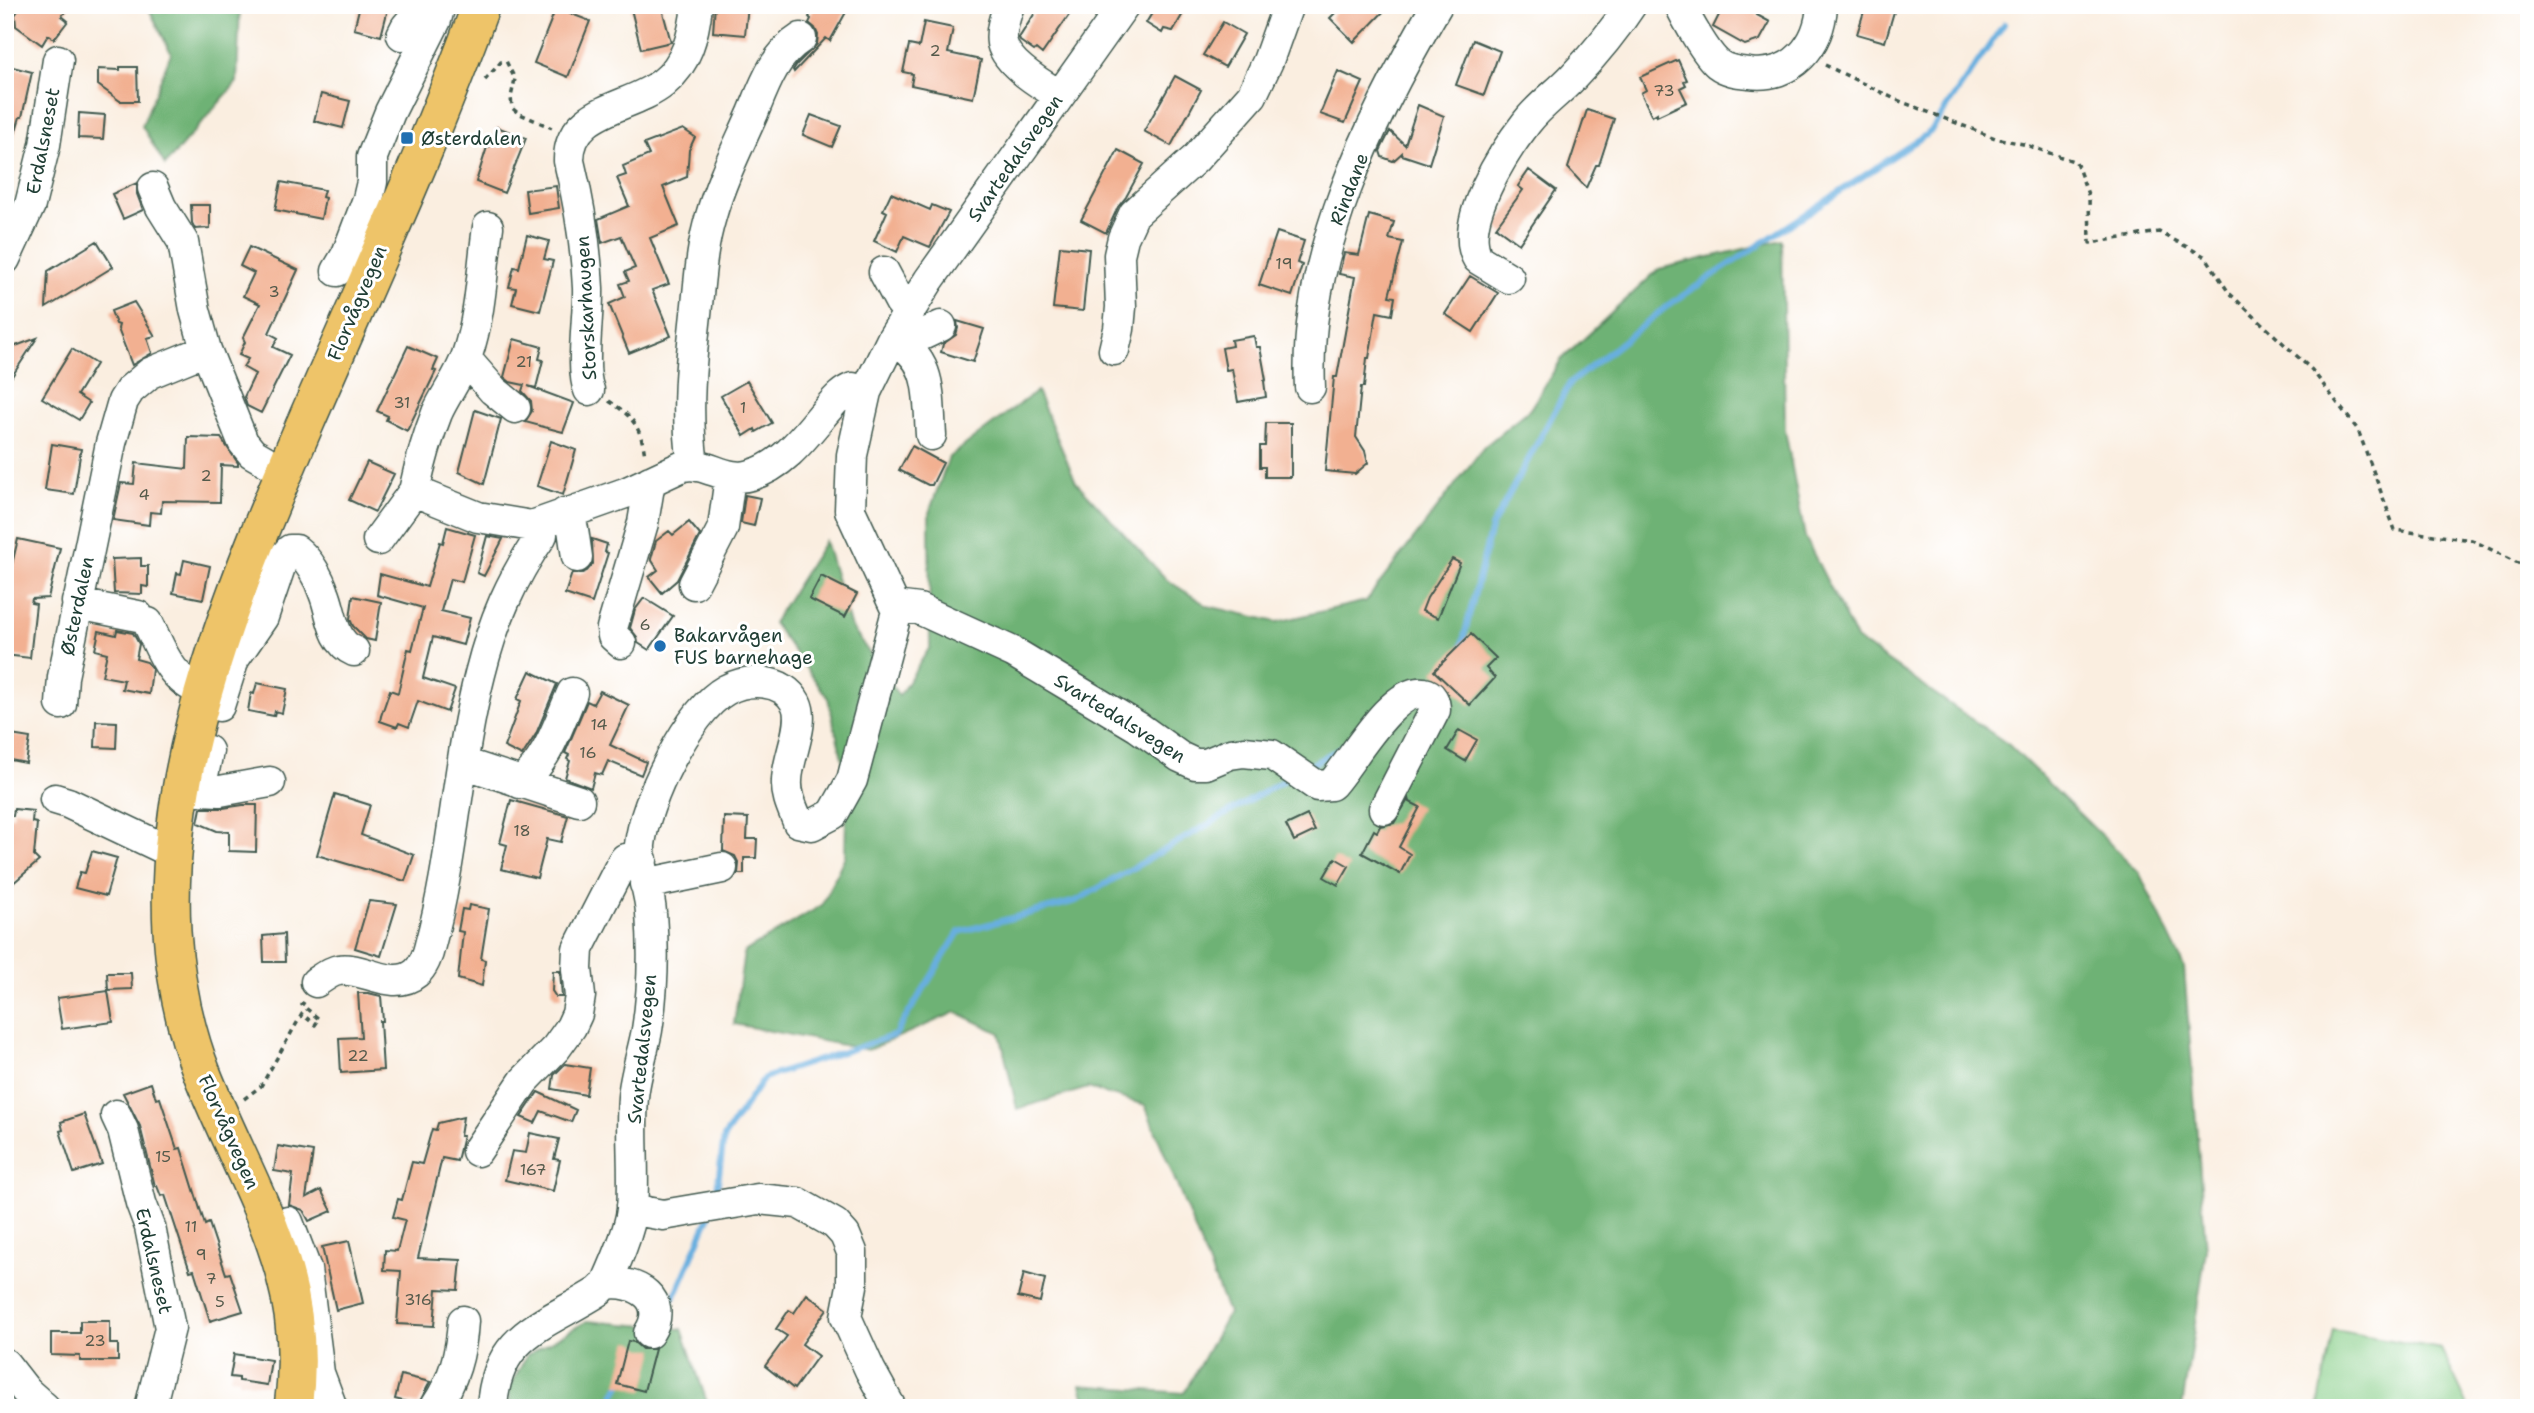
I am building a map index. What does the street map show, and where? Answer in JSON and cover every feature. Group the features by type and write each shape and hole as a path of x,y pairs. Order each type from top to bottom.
{"main road":[{"name":"Florvågvegen","path":"293,1408 295,1328 284,1264 261,1205 202,1073 183,1009 172,936 173,853 182,789 204,691 248,609 285,472 430,132 481,5"}],"street":[{"path":"402,36 406,27 425,5"},
{"name":"Florvågvegen","path":"337,271 347,254 368,199 372,182 371,164 381,135 406,77 436,20 440,5"},
{"path":"572,138 595,115 666,82 690,46 697,5"},
{"path":"1009,5 1002,35 1006,53 1020,68 1059,95"},
{"name":"Svartedalsvegen","path":"606,1284 632,1206 633,1096 647,1028 652,981 652,913 640,846 647,814 670,761 694,722 712,702 738,685 768,682 783,689 796,702 799,723 786,785 798,822 812,825 833,814 856,769 897,611 849,510 852,455 866,392 897,342 908,312 1124,5"},
{"path":"1114,350 1120,318 1119,255 1134,214 1205,149 1252,95 1268,61 1288,5"},
{"name":"Rindane","path":"1310,387 1311,328 1324,261 1337,214 1373,126 1437,5"},
{"path":"1509,278 1478,259 1474,239 1477,209 1502,159 1527,122 1572,78 1631,5"},
{"path":"1680,5 1717,63 1735,72 1759,75 1785,67 1807,51 1816,35 1822,5"},
{"path":"693,464 689,435 689,373 702,258 711,215 722,181 766,83 786,49 801,38"},
{"name":"Erdalsneset","path":"5,259 30,205 45,145 58,60"},
{"name":"Storskarhaugen","path":"572,138 568,147 569,161 586,250 588,321 585,380 589,390"},
{"path":"153,188 161,208 183,242 195,310 206,350 243,442 253,453 285,472"},
{"path":"378,540 414,491 421,458 437,413 468,352 481,291 488,227"},
{"path":"884,272 908,312"},
{"path":"897,342 941,326"},
{"path":"897,342 916,355 927,379 932,435"},
{"name":"Østerdalen","path":"61,704 63,677 77,602 111,443 123,401 130,390 150,373 206,350"},
{"path":"462,368 472,366 493,390 515,408"},
{"path":"414,491 478,517 532,526 625,493 674,468 693,464 730,477 761,472 791,451 845,391 853,388 866,392"},
{"path":"694,584 723,528 730,477"},
{"path":"621,643 613,636 614,616 643,523 650,481"},
{"path":"553,518 573,529 577,557"},
{"path":"316,982 338,970 351,970 397,980 415,974 421,966 430,945 480,672 499,612 513,580 553,518"},
{"name":"Florvågvegen","path":"270,782 220,791 200,790 227,674 248,609 290,550 296,550 305,557 324,591 341,643 354,652"},
{"path":"77,602 143,620 178,678 204,691"},
{"name":"Svartedalsvegen","path":"895,606 919,610 1013,652 1195,764 1206,764 1230,754 1244,752 1272,755 1317,786 1331,785 1350,759 1405,697 1427,694 1435,703 1435,710 1384,809"},
{"path":"520,783 536,771 550,746 572,693"},
{"path":"463,763 579,801"},
{"path":"55,799 173,853"},
{"path":"477,1151 524,1081 556,1048 571,1027 577,1014 580,996 578,949 625,859 643,872 722,868"},
{"name":"Erdalsneset","path":"117,1115 150,1227 170,1328 150,1408"},
{"path":"632,1206 646,1213 663,1216 758,1199 798,1203 835,1224 850,1243 852,1252 852,1286 846,1317 891,1408"},
{"path":"288,1222 306,1269 319,1373 332,1408"},
{"path":"492,1408 496,1373 518,1341 606,1284 627,1283 648,1296 656,1310 649,1333"},
{"path":"435,1408 456,1369 463,1321"},
{"path":"5,1364 26,1391 45,1408"}],"path":[{"path":"1807,51 1817,61 1897,100 1995,138 2023,144 2076,162 2090,197 2090,243 2159,232 2206,257 2229,293 2312,370 2358,430 2395,530 2472,540 2526,567 2529,573"},
{"path":"485,81 501,62 506,61 515,79 512,107 518,113 572,138"},
{"name":"Storskarhaugen","path":"589,390 625,411 635,421 643,442 650,481"},
{"path":"242,1100 261,1086 302,1014"}],"green space":[{"path":"147,5 240,5 237,82 165,165 142,126 171,53"},
{"path":"1782,240 1785,430 1805,537 1856,639 2009,745 2139,872 2184,967 2206,1250 2182,1408 1087,1408 1081,1385 1184,1393 1228,1313 1145,1105 1088,1088 1017,1109 1000,1033 956,1012 868,1050 734,1024 744,952 822,905 845,856 847,779 828,698 773,623 825,541 850,625 899,696 930,647 929,513 949,457 1037,391 1076,482 1167,580 1208,606 1277,622 1366,601 1484,447 1530,409 1561,360 1659,269"},
{"path":"587,1321 682,1329 709,1408 510,1408 509,1389 527,1355"},
{"path":"2333,1330 2441,1349 2469,1408 2318,1408"}],"building":[{"path":"22,5 70,5 62,16 68,21 54,39 48,35 42,45 16,26 15,15"},
{"path":"360,5 389,5 381,36 354,29"},
{"path":"630,5 661,5 671,42 641,49"},
{"path":"715,5 748,5 745,35 713,32"},
{"path":"816,5 850,5 830,41 826,38 794,72 797,64 817,44 818,35 809,23 809,17"},
{"path":"1040,5 1076,5 1042,54 1036,49 1034,51 1019,38"},
{"path":"1157,5 1188,5 1173,31 1164,29 1162,33 1146,23"},
{"path":"1343,5 1390,5 1354,42 1330,18"},
{"path":"1724,5 1763,5 1757,15 1770,22 1760,40 1745,45 1713,27"},
{"path":"1866,5 1896,5 1885,42 1857,34"},
{"path":"556,8 590,21 568,77 534,63"},
{"path":"924,22 953,28 948,53 981,60 973,98 911,85 913,74 903,72 909,45 919,47"},
{"path":"1223,22 1244,34 1225,67 1203,55"},
{"path":"1473,40 1500,51 1484,95 1456,85"},
{"path":"1678,60 1687,80 1684,81 1686,85 1680,88 1687,102 1652,116 1641,93 1646,90 1640,77"},
{"path":"5,65 32,72 22,117 10,151 5,150"},
{"path":"120,67 137,67 138,101 120,101 98,85 98,69 120,70"},
{"path":"1338,71 1363,82 1345,123 1320,114"},
{"path":"1175,76 1201,90 1171,146 1144,131"},
{"path":"321,94 350,101 343,128 314,121"},
{"path":"1418,105 1444,116 1429,164 1402,153 1393,161 1382,157 1380,151 1390,131 1405,145"},
{"path":"1587,110 1614,119 1599,165 1596,165 1586,188 1568,168"},
{"path":"79,113 105,115 103,139 78,138"},
{"path":"811,115 841,126 832,147 803,135"},
{"path":"497,127 526,138 504,193 476,182 487,147"},
{"path":"683,129 695,137 689,150 687,177 663,187 679,226 650,238 669,284 652,290 671,336 629,353 609,304 625,297 620,284 629,281 625,272 635,268 621,236 602,243 598,219 629,206 617,178 626,175 623,166 649,155 644,144"},
{"path":"1118,150 1144,164 1106,233 1081,220"},
{"path":"1529,170 1556,190 1519,244 1496,227 1523,190 1518,186"},
{"path":"281,182 324,190 321,219 275,210"},
{"path":"137,183 137,194 143,210 123,219 112,194"},
{"path":"556,186 559,208 528,213 525,190"},
{"path":"891,193 930,210 932,205 949,212 930,247 904,236 897,252 874,241 887,212 883,210"},
{"path":"191,205 210,205 210,228 195,229"},
{"path":"1369,215 1394,222 1389,239 1403,242 1389,296 1395,297 1392,315 1377,312 1364,387 1361,387 1356,437 1365,451 1368,463 1355,474 1325,471 1334,377 1337,377 1355,277 1339,274 1344,253 1359,255"},
{"path":"1277,232 1304,241 1297,263 1302,265 1292,296 1259,285"},
{"path":"527,235 549,241 544,259 553,261 540,311 512,304 516,288 509,287 514,267 519,268"},
{"path":"97,241 113,267 46,308 48,271"},
{"path":"1060,246 1089,249 1083,311 1053,308"},
{"path":"249,247 298,270 269,333 278,338 273,347 290,355 261,413 247,406 244,397 255,374 243,367 248,359 239,355 245,342 243,338 260,304 243,296 254,273 240,266"},
{"path":"1470,276 1498,293 1473,332 1445,314"},
{"path":"134,302 155,336 147,338 152,353 132,365 118,329 119,325 116,324 111,311"},
{"path":"957,321 984,329 973,362 941,352 943,344 956,335"},
{"path":"1254,336 1256,347 1260,347 1266,397 1238,402 1232,369 1226,370 1222,348 1232,346 1231,340"},
{"path":"37,338 5,387 5,350"},
{"path":"514,339 542,347 539,359 543,360 536,388 528,386 574,403 563,432 525,422 532,411 531,401 522,391 524,385 510,382 504,377"},
{"path":"408,346 438,359 433,370 436,371 407,431 386,420 388,416 377,411"},
{"path":"72,349 96,364 77,395 89,403 79,420 42,398"},
{"path":"747,381 772,423 744,436 721,396"},
{"path":"475,410 501,419 484,484 459,472"},
{"path":"1266,423 1291,423 1291,477 1265,477 1265,467 1260,467 1260,446 1265,446"},
{"path":"188,437 221,438 238,463 238,466 221,465 220,502 162,501 161,513 150,512 149,525 113,520 121,483 134,484 136,463 187,469"},
{"path":"551,441 576,450 563,495 537,486"},
{"path":"52,444 81,449 74,494 45,490"},
{"path":"912,446 943,463 932,485 899,470"},
{"path":"367,462 394,474 375,512 349,500"},
{"path":"745,495 760,498 754,526 741,523"},
{"path":"689,522 700,535 677,580 662,593 649,577 658,570 651,559 656,541 669,531 673,535"},
{"path":"447,527 475,535 462,582 450,579 441,611 470,618 463,645 433,637 423,678 455,689 447,712 418,701 409,727 399,723 397,727 380,721 381,716 390,690 398,693 408,649 412,650 423,608 377,595 380,574 427,587"},
{"path":"487,536 503,539 484,576 477,573"},
{"path":"18,539 60,548 48,598 32,599 31,603 36,604 30,658 5,655 5,611 9,577"},
{"path":"592,539 607,544 605,552 608,553 592,603 565,594 572,573 587,571 593,564"},
{"path":"141,558 141,566 148,566 148,587 142,586 142,594 114,593 112,559"},
{"path":"1452,559 1460,563 1438,618 1422,611 1427,598"},
{"path":"184,560 210,566 203,599 173,593 177,573 181,574"},
{"path":"821,576 857,594 845,617 809,599"},
{"path":"353,596 381,602 375,641 366,639 353,626 350,619"},
{"path":"644,598 673,616 649,650 638,643 630,628 635,610"},
{"path":"117,630 133,633 139,644 136,659 147,662 152,669 149,694 122,689 124,680 102,676 107,653 95,650 99,631 116,635"},
{"path":"1471,634 1496,658 1486,668 1495,678 1470,705 1434,671"},
{"path":"530,671 557,684 536,734 522,756 504,747 521,701 517,699"},
{"path":"257,683 287,689 282,713 275,711 274,716 248,711 251,693 254,694"},
{"path":"600,691 629,705 610,745 646,762 641,775 608,761 602,775 595,773 591,788 565,778 570,761 567,759 569,755 565,753 587,701 593,704"},
{"path":"96,721 117,722 116,748 95,747"},
{"path":"1459,730 1477,740 1465,761 1447,750"},
{"path":"5,734 30,738 26,763 5,759"},
{"path":"335,794 370,805 361,835 414,855 405,881 317,855"},
{"path":"1409,798 1410,802 1420,807 1399,847 1410,854 1400,874 1362,853 1374,830 1377,832 1380,826 1394,823"},
{"path":"511,800 568,816 561,842 547,839 537,878 501,869 507,845 500,843"},
{"path":"257,805 256,852 229,851 229,832 217,831 198,823 201,808"},
{"path":"14,809 33,811 32,822 37,823 34,856 39,861 5,890 7,816 13,816"},
{"path":"1307,815 1315,831 1294,841 1286,825"},
{"path":"724,817 748,818 747,839 757,839 756,858 744,858 744,874 738,874 739,864 735,856 723,851"},
{"path":"92,851 117,858 106,896 75,888 80,872 85,873"},
{"path":"1335,858 1349,866 1338,885 1324,877"},
{"path":"369,901 397,904 381,956 355,948"},
{"path":"469,905 489,909 481,959 485,960 482,986 458,979 463,932 458,931 462,909 468,910"},
{"path":"284,934 285,962 264,962 263,936"},
{"path":"553,971 560,971 562,997 556,997 552,991"},
{"path":"107,973 131,973 132,989 108,990"},
{"path":"108,991 113,1022 62,1029 57,998"},
{"path":"358,993 381,996 383,1070 341,1073 339,1038 361,1037"},
{"path":"565,1064 590,1068 586,1095 552,1089 554,1075"},
{"path":"151,1083 156,1099 160,1098 177,1149 181,1148 205,1225 209,1223 226,1274 230,1273 243,1311 210,1321 165,1195 161,1196 155,1186 140,1126 123,1093"},
{"path":"538,1092 576,1110 571,1122 541,1111 535,1123 521,1117"},
{"path":"84,1114 102,1164 74,1173 60,1131 63,1130 61,1122"},
{"path":"463,1117 460,1136 463,1136 457,1161 442,1158 418,1258 461,1260 458,1290 437,1289 434,1326 397,1324 401,1271 384,1270 385,1250 397,1251 405,1220 393,1217 398,1199 402,1200 412,1162 422,1164 432,1129 436,1130 438,1123"},
{"path":"530,1133 559,1139 554,1159 560,1160 553,1191 505,1180 512,1151 526,1153"},
{"path":"278,1146 313,1152 306,1198 321,1190 332,1211 309,1221 303,1210 289,1205 293,1174 274,1171"},
{"path":"349,1241 363,1303 336,1310 322,1247"},
{"path":"1024,1273 1045,1279 1040,1302 1018,1297"},
{"path":"807,1294 827,1309 802,1344 818,1356 794,1389 765,1366 787,1336 776,1329 789,1310 794,1313"},
{"path":"80,1321 110,1321 110,1344 118,1344 118,1361 80,1361 80,1356 51,1355 51,1333 80,1333"},
{"path":"628,1341 634,1342 642,1349 655,1349 644,1391 617,1384"},
{"path":"234,1354 271,1360 267,1385 230,1377"},
{"path":"401,1375 430,1382 418,1405 395,1399"}],"waterway":[{"path":"1461,649 1491,528 1570,383 1670,304 1930,132 2004,24"},
{"path":"1305,768 1347,744"},
{"path":"716,1197 724,1137 764,1078 895,1035 959,932 1076,901 1290,777"},
{"path":"666,1309 678,1289 709,1217"},
{"path":"606,1408 624,1378"}],"place":[{"name":"Østerdalen","path":"407,138"},
{"name":"Bakarvågen FUS barnehage","path":"660,646"}]}
